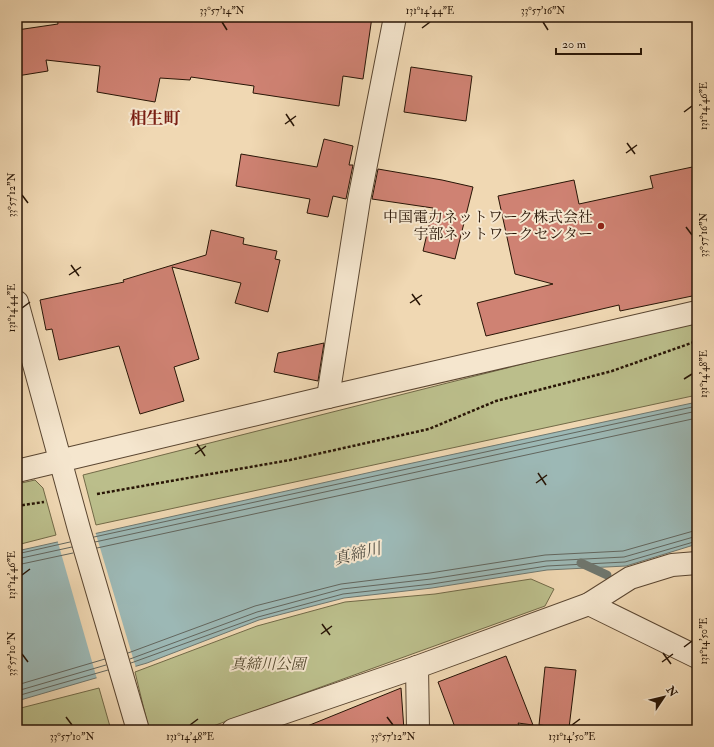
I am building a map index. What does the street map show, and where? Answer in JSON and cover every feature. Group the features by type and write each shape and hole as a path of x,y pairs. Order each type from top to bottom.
{"street":[{"path":"328,397 359,200 395,17"},
{"path":"17,302 70,498 138,730"},
{"path":"17,471 328,397 697,312"},
{"path":"233,730 417,667 589,604 630,578 672,565 697,563"},
{"path":"589,604 697,657"},
{"path":"417,667 418,730"}],"path":[{"path":"17,506 290,460 429,429 496,402 612,371 697,341"}],"green space":[{"path":"697,320 697,395 96,525 83,475"},
{"path":"35,480 43,488 56,535 17,545 17,484"},
{"name":"真締川公園","path":"531,579 554,589 545,606 202,730 149,730 135,672 257,626 345,602 435,594"},
{"path":"99,688 111,730 17,730 17,709"}],"water":[{"name":"真締川","path":"697,402 697,544 626,566 547,570 432,588 344,598 259,620 147,663 17,701 17,551 394,467"}],"pier":[{"path":"95,531 136,668 97,679 57,539"}],"building":[{"path":"57,17 372,17 363,79 343,76 339,106 253,93 254,86 191,77 190,80 160,78 155,102 97,92 100,66 46,60 48,71 17,76 17,30 58,24"},
{"path":"411,67 472,76 466,121 404,112"},
{"path":"324,139 353,146 349,165 353,165 346,199 333,196 328,217 307,213 310,199 236,186 241,154 317,167"},
{"name":"中国電力ネットワーク株式会社 宇部ネットワークセンター","path":"697,166 697,295 620,311 619,305 486,336 477,303 553,284 515,274 498,196 574,180 579,204 653,188 650,176"},
{"path":"378,169 473,187 455,259 423,251 433,208 372,199"},
{"path":"211,230 244,238 243,244 277,251 275,259 280,260 268,312 235,303 241,283 172,267 199,359 174,367 184,401 140,414 119,346 59,360 52,329 46,330 40,300 124,282 123,280 206,255"},
{"path":"324,343 318,381 274,372 278,353"},
{"path":"506,656 533,725 518,723 521,730 456,730 438,682"},
{"path":"545,667 576,670 569,728 539,725"},
{"path":"401,688 404,730 300,730 300,729"}],"waterway":[{"path":"581,563 607,575"}],"place":[{"name":"中国電力ネットワーク株式会社 宇部ネットワークセンター","path":"601,226"}],"district":[{"name":"相生町","path":"155,118"}]}
